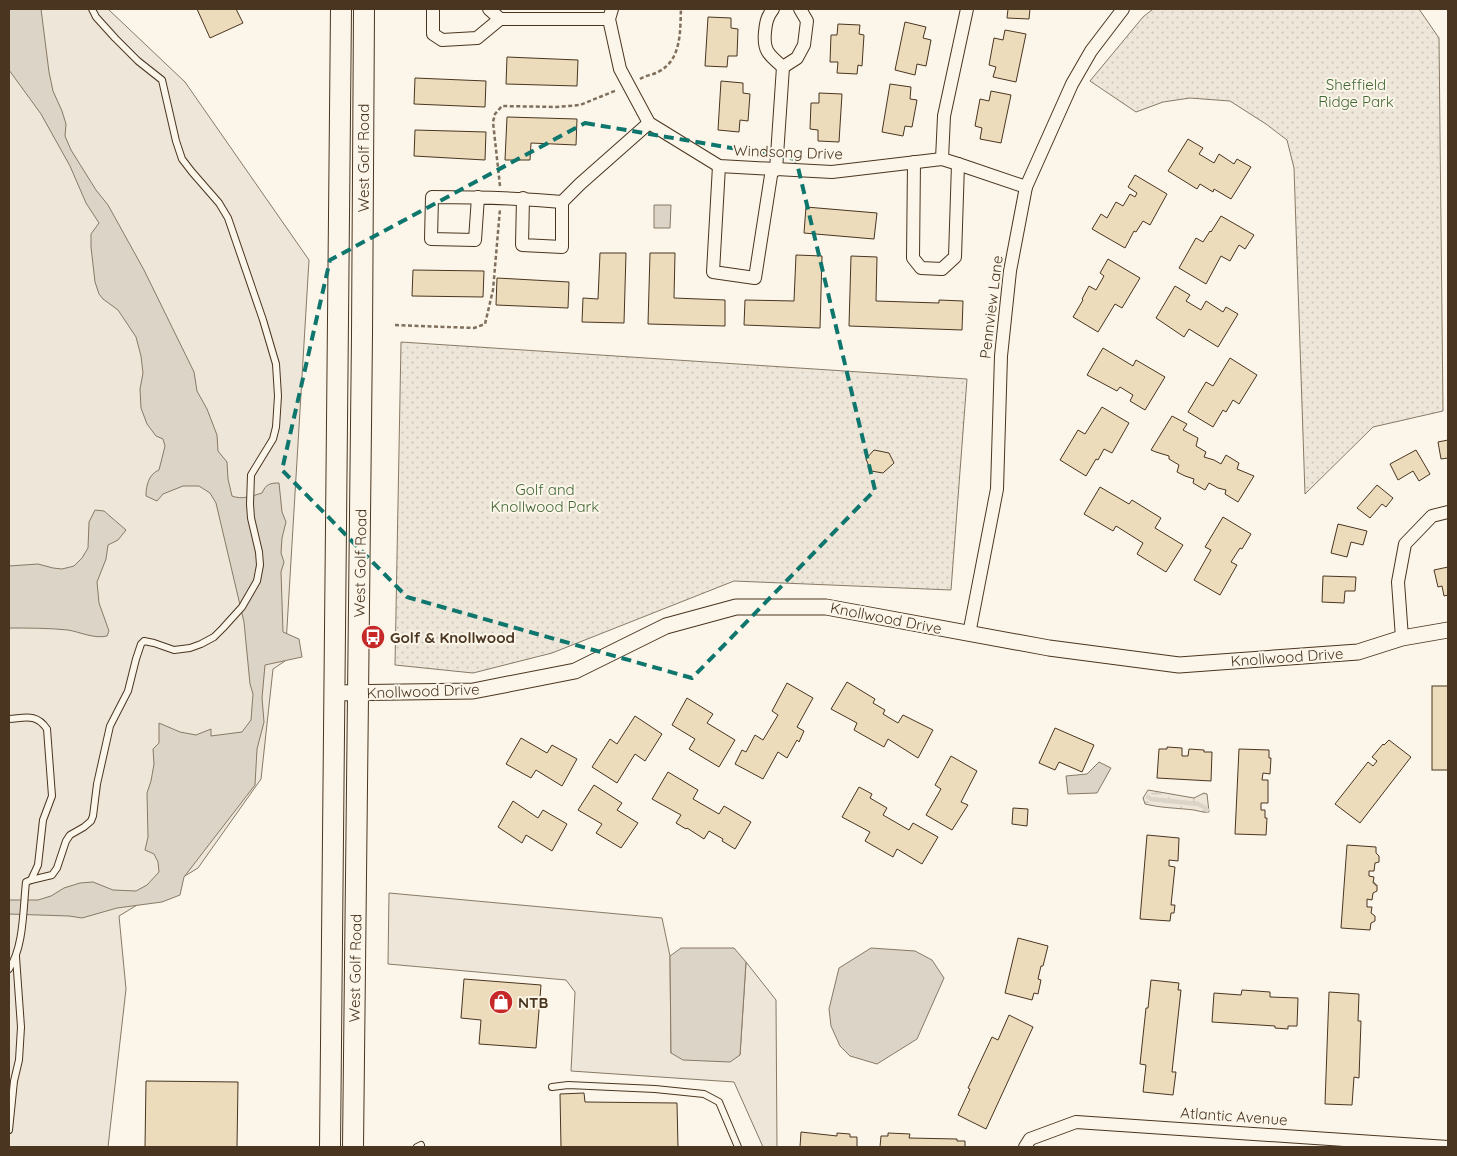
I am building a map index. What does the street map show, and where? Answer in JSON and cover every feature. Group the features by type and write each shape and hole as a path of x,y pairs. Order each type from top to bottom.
{"main road":[{"name":"West Golf Road","path":"330,1147 341,9"},
{"name":"West Golf Road","path":"353,1147 364,9"}],"street":[{"path":"433,9 433,34 442,40 477,38 500,19 610,14 620,69 649,123 562,202 562,247 522,245 524,198"},
{"path":"489,9 500,19"},
{"path":"773,9 766,17 764,44 771,57 782,67"},
{"path":"782,67 797,58 804,45 806,21 800,9"},
{"path":"942,159 944,116 968,9"},
{"name":"Pennview Lane","path":"969,634 997,489 1001,356 1010,271 1026,187 1072,84 1091,51 1123,9"},
{"path":"719,166 713,272 755,278 774,169 782,67"},
{"name":"Windsong Drive","path":"649,123 719,166 832,172 942,159 1026,187"},
{"path":"914,162 913,258 921,268 942,269 955,257 958,164"},
{"path":"478,197 475,240 431,239 432,197 478,197 500,197 562,202"},
{"path":"1402,638 1398,582 1405,544 1432,516 1448,512"},
{"name":"Knollwood Drive","path":"333,693 473,692 575,671 666,626 736,606 826,607 1049,648 1179,665 1358,652 1402,638 1448,630"},
{"name":"Atlantic Avenue","path":"1025,1147 1030,1139 1076,1122 1448,1147"}],"lane":[{"path":"28,881 52,875 57,868 66,841 70,835 91,821 110,726 128,691 141,644 144,641 150,642 174,650 190,648 214,637 242,607 257,581 260,565 251,518 250,474 270,444 276,427 278,396 276,364 233,230 219,203 182,159 162,80 138,61 114,38 96,17 92,9"},
{"path":"9,718 36,718 47,729 52,796 43,820 38,865 28,881 16,954 9,969"},
{"path":"9,1130 14,1081 19,1060 21,1027 16,954"},
{"path":"552,1088 568,1085 645,1088 704,1094 719,1102 738,1147"}],"path":[{"path":"395,325 474,328 485,324 493,290 500,197 492,122 495,114 502,106 556,107 580,105 629,85 645,76 659,72 673,60 679,41 681,9"}],"highlighted area":[{"path":"585,123 796,159 875,490 692,678 407,597 282,470 330,260"}],"green space":[{"path":"9,9 108,9 185,82 309,260 285,661 273,669 261,779 198,868 119,916 126,989 108,1147 9,1147"},
{"name":"Sheffield Ridge Park","path":"1153,9 1419,9 1439,38 1443,411 1373,427 1305,494 1294,168 1287,140 1230,101 1190,98 1163,102 1136,112 1090,81 1143,17"},
{"name":"Golf and Knollwood Park","path":"401,342 967,379 951,590 734,581 552,653 473,673 395,665"},
{"path":"1148,790 1194,798 1204,793 1207,794 1209,812 1145,804 1143,798"},
{"path":"389,893 662,918 670,956 671,1053 740,1055 746,962 776,1000 777,1147 763,1147 734,1082 571,1071 575,992 566,980 388,964"}],"shaded area":[{"path":"9,9 41,9 49,72 53,91 66,124 65,136 71,150 96,190 108,205 144,270 194,372 197,391 207,409 217,435 218,451 227,462 232,496 243,498 262,493 269,485 279,483 282,512 286,522 281,553 284,562 281,572 283,632 299,639 302,657 265,665 262,698 264,722 257,749 255,785 184,877 180,895 162,902 117,908 82,918 9,914 9,900 38,900 80,883 93,882 113,890 136,891 147,885 159,872 158,862 154,854 145,850 148,837 147,793 154,764 153,749 159,743 159,723 180,732 196,735 211,729 211,736 242,732 251,720 253,694 250,684 244,622 216,503 210,493 199,486 183,486 163,494 157,501 146,496 149,480 159,470 165,446 163,439 156,436 147,424 141,408 140,389 143,373 136,337 118,310 99,294 95,282 91,234 99,223 86,203 70,166 41,114 9,70"},
{"path":"654,205 671,205 670,228 654,228"},
{"path":"95,510 104,511 126,530 118,540 108,545 106,559 97,582 99,603 109,631 107,636 92,636 61,629 9,628 9,566 38,564 62,569 74,566 88,548 89,522"},
{"path":"1099,762 1111,768 1097,793 1068,794 1066,776 1087,774"},
{"path":"681,948 734,948 746,962 740,1055 730,1062 683,1060 671,1053 670,956"},
{"path":"871,948 915,951 932,960 944,978 917,1039 877,1064 850,1056 840,1046 831,1026 829,1009 839,968"}],"building":[{"path":"197,9 236,9 243,23 210,38"},
{"path":"1008,9 1030,9 1029,19 1007,18"},
{"path":"708,17 731,18 731,28 738,29 737,56 728,56 727,67 705,66"},
{"path":"905,22 926,27 923,38 931,40 926,66 917,64 915,75 895,70"},
{"path":"838,24 860,25 859,34 864,35 862,66 858,65 857,74 837,73 838,62 830,62 831,35 837,35"},
{"path":"1005,30 1026,34 1016,82 993,77 996,67 989,65 994,38 1003,40"},
{"path":"507,57 578,60 577,86 506,84"},
{"path":"415,78 486,81 485,107 414,104"},
{"path":"721,81 743,83 743,93 750,94 748,121 740,120 739,132 718,130"},
{"path":"890,84 911,87 910,99 917,100 912,127 905,126 903,136 882,132"},
{"path":"991,91 1011,95 1001,143 980,139 982,128 975,126 980,99 989,101"},
{"path":"819,93 842,94 839,142 818,141 818,130 810,129 811,103 819,103"},
{"path":"507,117 577,119 576,145 531,143 530,160 505,160"},
{"path":"415,130 486,132 485,160 414,156"},
{"path":"1188,139 1203,148 1199,154 1214,163 1219,154 1234,164 1237,159 1251,167 1231,199 1214,189 1213,192 1200,184 1197,189 1168,171"},
{"path":"1135,175 1167,194 1150,225 1143,221 1136,232 1134,231 1125,248 1092,229 1101,214 1107,218 1116,202 1123,206 1130,194 1135,197 1137,193 1128,187"},
{"path":"806,207 877,213 874,239 804,233"},
{"path":"1221,216 1254,235 1245,249 1239,245 1230,261 1221,256 1206,284 1179,268 1196,238 1203,242"},
{"path":"600,253 626,253 624,323 582,322 583,298 598,299"},
{"path":"650,253 675,253 674,298 725,300 725,326 648,324"},
{"path":"796,255 822,256 820,328 744,325 745,300 794,301"},
{"path":"851,256 877,257 876,301 939,303 939,300 963,301 962,330 849,326"},
{"path":"1108,259 1140,278 1122,308 1115,304 1098,332 1073,317 1089,286 1096,290 1104,276 1100,273"},
{"path":"413,270 484,271 483,297 412,296"},
{"path":"497,278 569,282 568,308 496,305"},
{"path":"1175,286 1190,295 1186,301 1201,310 1206,301 1223,312 1226,307 1238,314 1218,347 1189,329 1184,337 1156,318"},
{"path":"1103,348 1133,366 1136,360 1165,377 1145,410 1130,401 1133,395 1120,387 1117,391 1087,375"},
{"path":"1230,358 1257,375 1239,404 1233,400 1226,412 1223,410 1213,427 1188,412 1206,382 1213,386"},
{"path":"1102,407 1129,423 1112,453 1104,449 1086,476 1060,460 1078,430 1085,434"},
{"path":"1172,416 1187,424 1183,430 1198,438 1196,446 1206,452 1204,457 1221,464 1226,455 1239,463 1237,469 1254,476 1238,502 1225,494 1226,490 1209,483 1205,490 1193,483 1194,479 1177,472 1179,465 1169,459 1169,456 1151,450"},
{"path":"1448,440 1448,458 1441,459 1438,442"},
{"path":"874,450 889,453 894,463 883,473 871,471 866,459"},
{"path":"1416,450 1430,474 1419,481 1413,471 1398,480 1390,464"},
{"path":"1377,485 1393,498 1386,507 1382,504 1370,518 1357,508"},
{"path":"1100,487 1129,504 1132,500 1161,518 1155,528 1183,545 1166,572 1137,554 1143,543 1116,526 1113,531 1084,514"},
{"path":"1223,517 1251,534 1231,562 1237,565 1220,595 1194,580 1211,550 1205,547"},
{"path":"1338,524 1367,531 1363,545 1351,542 1347,557 1331,553"},
{"path":"1448,567 1448,595 1444,596 1442,586 1438,587 1434,570"},
{"path":"1323,576 1356,577 1355,591 1345,591 1344,603 1322,602"},
{"path":"847,682 875,699 873,703 885,710 883,714 898,723 903,715 933,730 918,758 888,739 884,747 854,730 857,723 831,709"},
{"path":"787,683 813,698 797,727 804,731 799,742 797,740 787,758 778,752 763,779 735,764 742,750 746,752 755,735 763,740 778,715 772,711"},
{"path":"1432,686 1448,686 1448,770 1432,770"},
{"path":"687,698 713,714 707,723 735,740 719,767 689,749 695,739 672,725"},
{"path":"635,716 662,734 645,761 635,754 617,783 592,767 610,739 617,744"},
{"path":"1055,728 1094,745 1082,772 1059,762 1055,770 1039,763"},
{"path":"521,738 547,753 552,745 577,759 562,786 536,770 531,778 506,764"},
{"path":"1389,740 1411,757 1360,823 1335,804 1368,762 1373,766 1377,761 1372,757"},
{"path":"1167,747 1182,748 1182,756 1188,756 1189,749 1212,752 1211,781 1157,778 1159,749 1167,749"},
{"path":"1239,749 1269,750 1269,758 1271,758 1270,774 1263,773 1262,780 1268,780 1268,803 1261,803 1261,810 1265,810 1265,818 1267,818 1266,835 1235,834"},
{"path":"951,756 977,771 961,802 968,805 952,830 926,815 941,789 935,785"},
{"path":"668,772 698,790 693,799 719,814 724,806 751,822 735,849 709,831 704,839 676,823 681,815 652,799"},
{"path":"594,785 622,803 617,810 638,823 621,848 596,833 602,824 578,810"},
{"path":"859,787 872,794 870,798 887,808 883,815 909,830 913,823 938,837 922,864 897,849 893,857 865,841 870,832 842,817"},
{"path":"513,801 538,818 543,810 567,824 552,851 526,835 522,843 498,827"},
{"path":"1013,808 1028,809 1027,826 1012,824"},
{"path":"1147,835 1179,838 1178,861 1169,860 1169,866 1175,867 1171,905 1175,905 1170,921 1140,919"},
{"path":"1347,845 1376,847 1376,853 1379,856 1379,862 1375,863 1374,871 1369,871 1369,876 1374,877 1373,883 1377,885 1377,891 1373,893 1372,900 1367,899 1367,907 1372,907 1371,913 1375,916 1375,921 1371,923 1370,930 1341,928"},
{"path":"1018,938 1048,946 1038,979 1041,980 1038,994 1034,993 1032,1000 1005,993"},
{"name":"NTB","path":"464,979 541,985 536,1048 479,1044 481,1020 461,1018"},
{"path":"1151,980 1179,983 1178,990 1181,990 1172,1072 1176,1072 1173,1095 1143,1092 1146,1065 1140,1064"},
{"path":"1242,990 1270,992 1270,997 1298,998 1297,1026 1288,1026 1288,1029 1275,1028 1275,1026 1212,1022 1214,993 1241,995"},
{"path":"1329,992 1359,994 1358,1021 1361,1021 1359,1078 1354,1077 1352,1105 1325,1104"},
{"path":"1009,1015 1033,1027 986,1129 958,1115 970,1089 968,1088 992,1037 998,1040"},
{"path":"146,1081 238,1082 237,1147 145,1147"},
{"path":"584,1093 585,1102 677,1103 678,1147 561,1147 560,1094"},
{"path":"801,1132 837,1136 837,1133 850,1134 850,1137 857,1137 857,1147 800,1147"},
{"path":"888,1133 910,1134 909,1138 957,1139 957,1141 965,1141 965,1147 880,1147 881,1136 888,1136"}],"waterway":[{"path":"1148,797 1151,799 1198,804 1207,810"}],"place":[{"name":"Golf & Knollwood","path":"373,637"},
{"name":"NTB","path":"501,1002"}]}
